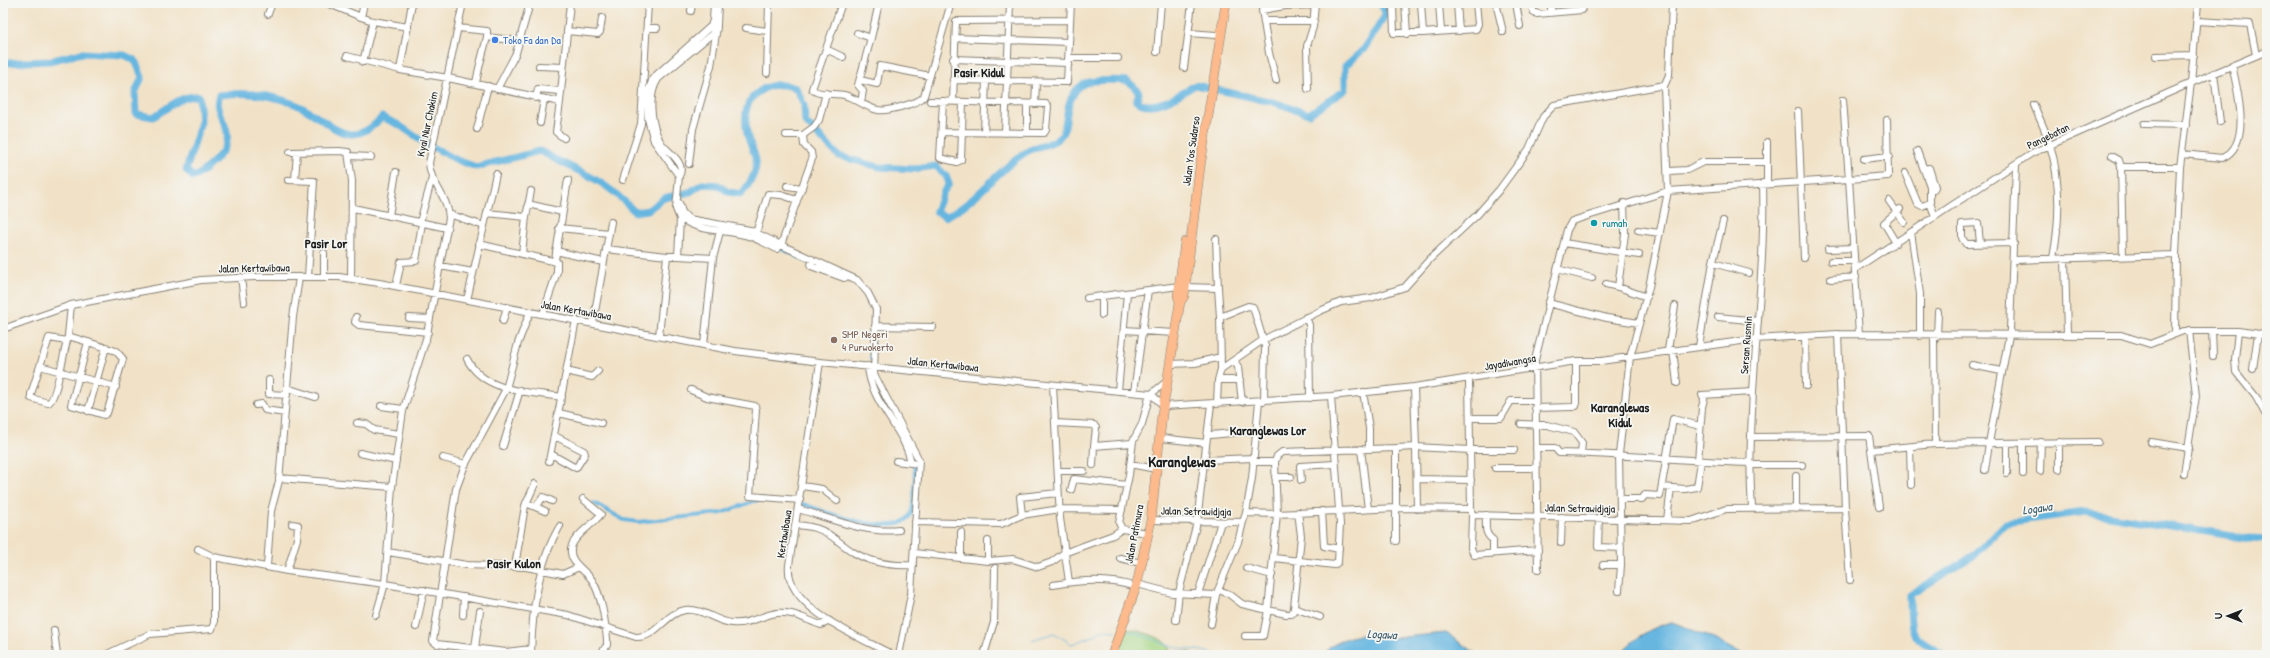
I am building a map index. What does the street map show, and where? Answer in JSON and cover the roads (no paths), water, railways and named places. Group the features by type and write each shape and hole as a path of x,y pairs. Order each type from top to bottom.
{"highway":[{"name":"Jalan Yos Sudarso","path":"1163,410 1180,302 1184,296 1182,286 1221,3"},
{"name":"Jalan Yos Sudarso","path":"1213,67 1226,3"},
{"name":"Jalan Patimura","path":"1112,655 1137,585 1151,520 1163,410"}],"street":[{"path":"268,14 272,3"},
{"path":"327,3 373,21 408,27"},
{"path":"361,17 364,3"},
{"path":"400,70 412,3"},
{"name":"Kyai Nur Chakim","path":"376,615 385,584 392,487 403,409 428,332 449,214 445,197 432,178 429,162 463,3"},
{"path":"497,88 512,63 530,3"},
{"path":"564,138 556,132 570,3"},
{"path":"623,180 639,134 642,119 648,3"},
{"path":"691,11 692,3"},
{"path":"678,256 682,217 678,200 680,172 678,160 660,142 651,119 648,92 653,78 710,26 713,20 714,3"},
{"path":"689,164 693,130 711,66 717,25 718,3"},
{"path":"767,73 769,3"},
{"path":"842,3 812,86 816,92 844,95 880,110 920,100 924,96 951,3"},
{"path":"861,102 864,91 858,87 879,3"},
{"path":"1005,133 1011,20 1010,3"},
{"path":"953,80 1036,83 1067,82 1071,3"},
{"path":"1157,52 1161,3"},
{"path":"1184,68 1192,3"},
{"path":"1221,3 1226,3"},
{"path":"1402,3 1393,6 1393,32 1396,34 1458,31 1477,28 1476,3"},
{"path":"1405,3 1407,34"},
{"path":"1421,3 1423,33"},
{"path":"1439,3 1441,31"},
{"path":"1457,3 1458,31"},
{"path":"1496,3 1503,32"},
{"path":"1516,3 1520,26"},
{"path":"1532,3 1535,13 1582,10 1585,3"},
{"path":"1551,3 1552,12"},
{"path":"1569,3 1569,10"},
{"path":"1619,592 1621,565 1621,499 1619,454 1630,356 1647,297 1668,191 1669,171 1664,87 1669,75 1672,3"},
{"path":"2175,334 2176,255 2180,167 2191,83 2198,3"},
{"path":"1276,80 1262,12 1264,8 1315,4 1314,21 1308,46 1308,89"},
{"path":"567,31 598,34 600,32 602,18"},
{"path":"953,101 955,22 958,20 1070,20"},
{"path":"363,62 373,21"},
{"path":"1264,21 1314,21"},
{"path":"2197,21 2250,24 2256,55"},
{"path":"650,103 653,89 658,79 712,34 717,25"},
{"path":"458,28 487,30 482,58 478,66 476,84"},
{"path":"647,28 657,28"},
{"path":"746,28 767,31"},
{"path":"858,33 871,38"},
{"path":"1189,33 1216,35"},
{"path":"486,37 519,41"},
{"path":"955,38 1069,42"},
{"path":"826,49 843,57"},
{"name":"Pangebatan","path":"1855,270 2032,153 2267,50"},
{"path":"2156,56 2194,55"},
{"path":"347,56 363,62 400,70 448,78 560,102"},
{"path":"953,60 1069,61 1118,58"},
{"path":"539,66 563,67"},
{"path":"860,80 877,84 880,66 930,76"},
{"path":"2182,154 2222,158 2234,146 2238,137 2242,115 2232,66"},
{"path":"2214,73 2220,122"},
{"path":"984,132 986,81"},
{"path":"1035,104 1036,83"},
{"path":"477,130 488,86"},
{"path":"1221,369 1306,317 1341,302 1371,298 1398,290 1407,284 1430,259 1477,215 1499,190 1529,149 1543,117 1554,105 1664,87"},
{"path":"536,98 538,89 560,91"},
{"path":"786,135 805,133 814,127 820,116 826,93"},
{"path":"540,122 544,99"},
{"path":"1842,100 1849,179 1859,334"},
{"path":"943,101 943,132 940,158 958,162 961,160 963,102"},
{"path":"930,102 953,101 1046,104 1048,106 1046,130 1039,134 943,132"},
{"path":"1027,104 1027,133"},
{"path":"2034,105 2050,145 2056,176 2060,217 2053,258"},
{"path":"1798,111 1804,258"},
{"path":"642,119 651,119"},
{"path":"1538,569 1534,367 1548,303 1569,225 1576,219 1668,191 1765,183 1802,183 1888,176 1889,156 1887,120"},
{"path":"2144,124 2186,125"},
{"path":"780,247 813,155 804,145 805,133"},
{"name":"Sersan Rusmin","path":"1752,507 1751,437 1755,339 1758,321 1764,234 1767,142"},
{"path":"295,180 294,152 339,150 348,152 353,208 351,278"},
{"path":"1917,151 1924,169 1928,168 1931,172 1936,187 1934,190 1931,190 1930,204 1935,216"},
{"path":"349,156 371,157"},
{"path":"1864,159 1889,156"},
{"path":"2112,156 2119,160 2121,167 2123,256"},
{"path":"1669,171 1687,170 1703,162 1767,162"},
{"path":"1985,470 2002,371 2010,335 2014,260 2016,164"},
{"path":"2121,167 2180,167"},
{"path":"389,216 396,172"},
{"path":"1905,173 1918,204 1922,206 1930,204"},
{"path":"467,300 496,174"},
{"path":"396,286 401,262 416,261 421,222 432,178"},
{"path":"288,180 314,181 308,278"},
{"path":"543,314 558,270 555,260 556,251 568,180"},
{"path":"787,186 802,188"},
{"path":"522,254 526,217 531,192"},
{"path":"756,233 768,194 781,195 797,200"},
{"path":"1888,201 1898,211 1904,222"},
{"path":"528,204 562,212"},
{"path":"1618,288 1623,252 1624,204"},
{"path":"353,208 447,228"},
{"path":"1896,243 1884,223 1898,211"},
{"path":"487,213 526,217"},
{"path":"449,214 484,226"},
{"path":"682,217 752,237 780,247"},
{"path":"1700,346 1713,263 1723,220"},
{"path":"592,323 611,222"},
{"path":"559,228 609,233"},
{"path":"720,229 742,228 756,233 811,262 856,280 874,303 876,326 869,377 917,455 915,463 914,553 910,601 899,655"},
{"path":"704,345 713,258 720,229"},
{"path":"1638,230 1660,233"},
{"path":"1911,232 1920,294 1920,336"},
{"path":"1176,620 1179,592 1197,522 1207,435 1221,369 1216,239"},
{"path":"1564,243 1639,255"},
{"path":"1980,243 2014,243"},
{"path":"480,244 555,260"},
{"path":"1828,249 1853,248"},
{"path":"606,249 668,256 713,258"},
{"path":"556,251 603,262"},
{"path":"324,253 324,277"},
{"path":"2014,260 2176,255"},
{"path":"659,336 668,256"},
{"path":"2065,258 2067,334"},
{"path":"1831,261 1854,261"},
{"path":"1713,263 1749,273"},
{"path":"440,266 473,272"},
{"path":"1557,269 1592,278"},
{"path":"241,277 244,302"},
{"name":"Jalan Kertawibawa","path":"3,329 71,305 190,281 241,277 351,278 740,352 820,362 1150,394"},
{"path":"1831,279 1856,277"},
{"path":"268,566 272,505 279,478 293,317 299,278"},
{"path":"1606,284 1647,297"},
{"path":"1087,298 1182,286 1218,288"},
{"path":"1134,392 1148,290"},
{"path":"1118,391 1127,293"},
{"path":"1102,296 1102,315"},
{"path":"1548,303 1606,318 1639,323"},
{"path":"71,305 72,314 67,338 60,372 53,398 48,403 30,396 48,338 67,338 88,342 116,351 123,360 107,413 102,415 71,405 88,342"},
{"path":"1220,317 1252,306 1264,342 1266,382 1256,432 1246,513"},
{"path":"1676,306 1671,350 1677,383"},
{"path":"503,321 507,307"},
{"path":"530,312 518,342 506,389 466,464 456,488 444,562 434,643 475,648 480,652 531,652 534,609 542,570 550,545 560,526"},
{"path":"1935,444 1936,336 1938,312"},
{"path":"356,316 355,322 359,325 428,332"},
{"path":"1306,317 1309,325 1310,398"},
{"path":"1718,317 1758,321"},
{"path":"409,318 430,319"},
{"path":"549,461 576,320"},
{"path":"876,326 932,328"},
{"path":"1124,330 1175,333"},
{"path":"2184,474 2196,396 2189,330"},
{"name":"Jayadiwangsa","path":"1163,410 1214,404 1310,398 1414,387 1576,361 1630,356 1755,339 1838,334 1936,336 2067,334 2121,335 2150,344 2165,340 2175,334 2189,330 2238,331 2267,335"},
{"path":"2212,331 2213,356"},
{"path":"2238,331 2235,358 2236,372 2256,397 2267,417"},
{"path":"1838,334 1844,508 1850,580"},
{"path":"2253,369 2258,334"},
{"path":"1805,336 1806,386"},
{"path":"88,411 106,347"},
{"path":"1170,364 1195,363 1221,357"},
{"path":"467,360 478,374 506,389 562,397"},
{"path":"1234,360 1238,366 1242,402"},
{"path":"1535,408 1575,406 1576,361"},
{"name":"Kertawibawa","path":"820,362 789,578 795,591 812,608 830,621 893,655"},
{"path":"1972,365 2002,371"},
{"path":"40,366 116,387"},
{"path":"566,371 592,377 598,370"},
{"path":"1469,379 1472,552 1474,555 1538,550"},
{"path":"269,380 269,394 287,395"},
{"path":"1122,529 1119,523 1127,484 1132,444 1136,433 1142,424 1150,394 1161,388 1168,380"},
{"path":"1218,380 1240,380"},
{"path":"1054,385 1058,493 1064,553 1069,582"},
{"path":"1414,387 1417,509"},
{"path":"287,388 298,390 315,397"},
{"path":"503,446 520,390"},
{"path":"691,390 707,397 755,406 756,410 750,496 799,507 834,521 887,531 899,530"},
{"path":"1363,392 1364,412 1369,428 1369,449"},
{"path":"1662,487 1685,489 1699,486 1700,426 1704,395 1753,392"},
{"path":"1150,394 1163,410"},
{"path":"1274,558 1336,564 1339,560 1340,549 1338,510 1330,396"},
{"path":"1470,418 1501,418 1511,401 1535,401"},
{"path":"256,405 262,404 265,410 285,413"},
{"path":"381,406 403,409"},
{"path":"559,413 601,423"},
{"path":"1621,499 1642,499 1645,495 1660,496 1665,459 1673,419 1690,422 1700,426"},
{"path":"356,423 366,424 374,430 399,434"},
{"path":"1055,423 1094,425 1096,428 1093,465"},
{"path":"1521,424 1536,424 1574,432 1582,443 1581,453"},
{"path":"1207,435 1230,435 1243,431 1256,432"},
{"path":"551,454 576,468 585,454 584,451 555,436"},
{"path":"1751,437 1869,436 1879,507"},
{"path":"1160,438 1206,443"},
{"path":"2040,471 2041,442"},
{"path":"2059,442 2059,469"},
{"path":"1871,450 1935,444 2098,442"},
{"path":"2151,442 2189,448"},
{"path":"1094,446 1132,444"},
{"path":"2007,444 2007,473"},
{"path":"2023,444 2023,474"},
{"path":"1245,636 1263,636 1268,610 1277,514 1275,478 1276,456 1282,452 1334,449 1416,447 1470,450 1514,450"},
{"path":"1910,447 1911,485"},
{"path":"1396,448 1396,541"},
{"path":"1536,448 1555,448 1558,453 1619,454 1665,459 1751,464 1802,465"},
{"path":"1361,449 1368,509"},
{"path":"360,453 396,461"},
{"path":"443,458 466,464"},
{"path":"1205,460 1253,460 1275,462"},
{"path":"896,461 915,463"},
{"path":"1130,464 1156,469"},
{"path":"1300,480 1300,466 1335,464"},
{"path":"1495,468 1536,468"},
{"path":"1058,471 1084,471"},
{"path":"1796,476 1796,509"},
{"path":"1275,478 1291,477"},
{"path":"279,478 392,487"},
{"path":"1071,490 1074,479 1127,484"},
{"path":"1417,480 1471,480"},
{"path":"515,566 526,503 535,484"},
{"path":"802,486 822,489 837,501"},
{"path":"1668,520 1672,488"},
{"path":"1022,516 1020,497 1058,493"},
{"path":"536,507 543,497 552,501"},
{"path":"583,499 600,516 572,546 571,555 577,568 593,583 607,645 600,655"},
{"path":"526,503 545,511"},
{"name":"Jalan Setrawidjaja","path":"1151,520 1243,522 1246,513 1277,514 1396,508 1471,512 1486,515 1698,520 1722,510 1752,507 1796,509 1844,508"},
{"path":"915,522 1001,524 1022,516 1060,509 1122,510"},
{"path":"1322,511 1324,546 1340,549"},
{"path":"1053,585 1087,580 1115,581 1172,593 1179,592 1198,594 1218,592 1230,594 1242,604 1292,614 1294,608 1301,536 1298,512"},
{"path":"1486,515 1486,531 1489,538 1493,540 1493,554"},
{"path":"1560,543 1562,517"},
{"path":"1599,518 1598,547 1621,548"},
{"path":"1198,594 1220,522"},
{"path":"1211,624 1218,592 1238,542 1243,522"},
{"path":"287,571 297,539 298,525 292,524"},
{"path":"796,524 823,530 858,555 890,565 913,565"},
{"path":"914,553 988,560 1014,559 1038,567 1052,562 1064,553 1113,536 1122,529 1148,533"},
{"path":"960,558 961,532"},
{"path":"988,541 988,560"},
{"path":"198,549 214,557 268,566 287,571 424,590 572,616 630,636 646,636 669,617 686,610 703,612 733,623 742,623 767,615 781,613 798,616 821,625 830,621"},
{"path":"388,552 467,565 515,566 563,574 577,568"},
{"path":"105,655 150,634 212,629 214,623 214,557"},
{"path":"1120,558 1141,563"},
{"path":"1603,565 1621,565"},
{"path":"984,655 994,622 995,568"},
{"path":"1246,568 1272,575"},
{"path":"416,627 424,590"},
{"path":"463,615 464,597"},
{"path":"1294,608 1320,617"},
{"path":"475,648 480,611"},
{"path":"54,630 57,655"}],"water":[{"path":"1672,622 1710,637 1743,655 1694,655 1668,652 1661,655 1619,655 1643,634 1664,624"},
{"path":"1375,633 1394,638 1446,633 1478,655 1322,655 1328,649 1347,638"}],"waterway":[{"path":"3,63 49,61 82,53 124,55 135,60 142,77 135,93 136,114 153,117 180,100 192,96 199,96 201,122 186,170 193,177 200,174 210,165 221,153 226,143 227,134 217,103 219,95 239,93 258,94 278,98 297,105 329,125 349,134 359,133 370,128 382,117 399,125 422,141 457,160 476,167 540,151 593,178 626,202 635,212 648,210 664,198 690,192 702,184 718,185 728,192 741,194 752,179 756,166 756,161 746,127 746,114 749,103 757,93 767,87 776,85 787,86 796,88 804,105 805,122 839,156 879,167 914,169 936,166 946,176 949,184 944,191 936,211 945,217 956,211 977,195 1017,158 1031,149 1049,144 1061,136 1071,98 1077,89 1088,82 1114,80 1126,81 1130,83 1139,93 1136,101 1143,104 1159,104 1174,98 1195,85 1273,102 1309,114 1345,90 1345,66 1364,49 1386,14 1380,3"},
{"path":"699,40 710,30"},
{"path":"696,223 714,227"},
{"path":"781,248 813,264"},
{"path":"871,359 872,340"},
{"path":"797,502 853,520 869,523 884,525 897,524 906,520 913,508 915,483 914,465 912,454 909,449"},
{"path":"594,503 624,520 638,522 722,513 763,499"},
{"name":"Logawa","path":"1945,655 1924,643 1914,633 1911,619 1910,595 1974,555 2006,523 2085,512 2250,539 2267,540"},
{"path":"1032,640 1054,633 1072,644 1096,635 1101,630 1116,631"},
{"path":"1125,631 1138,634 1173,647 1199,650 1214,655"},
{"path":"1249,655 1257,651 1296,655"}],"place":[{"name":"Toko Fa dan Da","path":"495,40"},
{"name":"rumah","path":"1594,223"},
{"name":"SMP Negeri 4 Purwokerto","path":"834,340"}],"district":[{"name":"Pasir Kidul","path":"979,72"},
{"name":"Pasir Lor","path":"326,243"},
{"name":"Karanglewas Kidul","path":"1620,414"},
{"name":"Karanglewas Lor","path":"1268,430"},
{"name":"Karanglewas","path":"1182,461"},
{"name":"Pasir Kulon","path":"514,563"}]}
